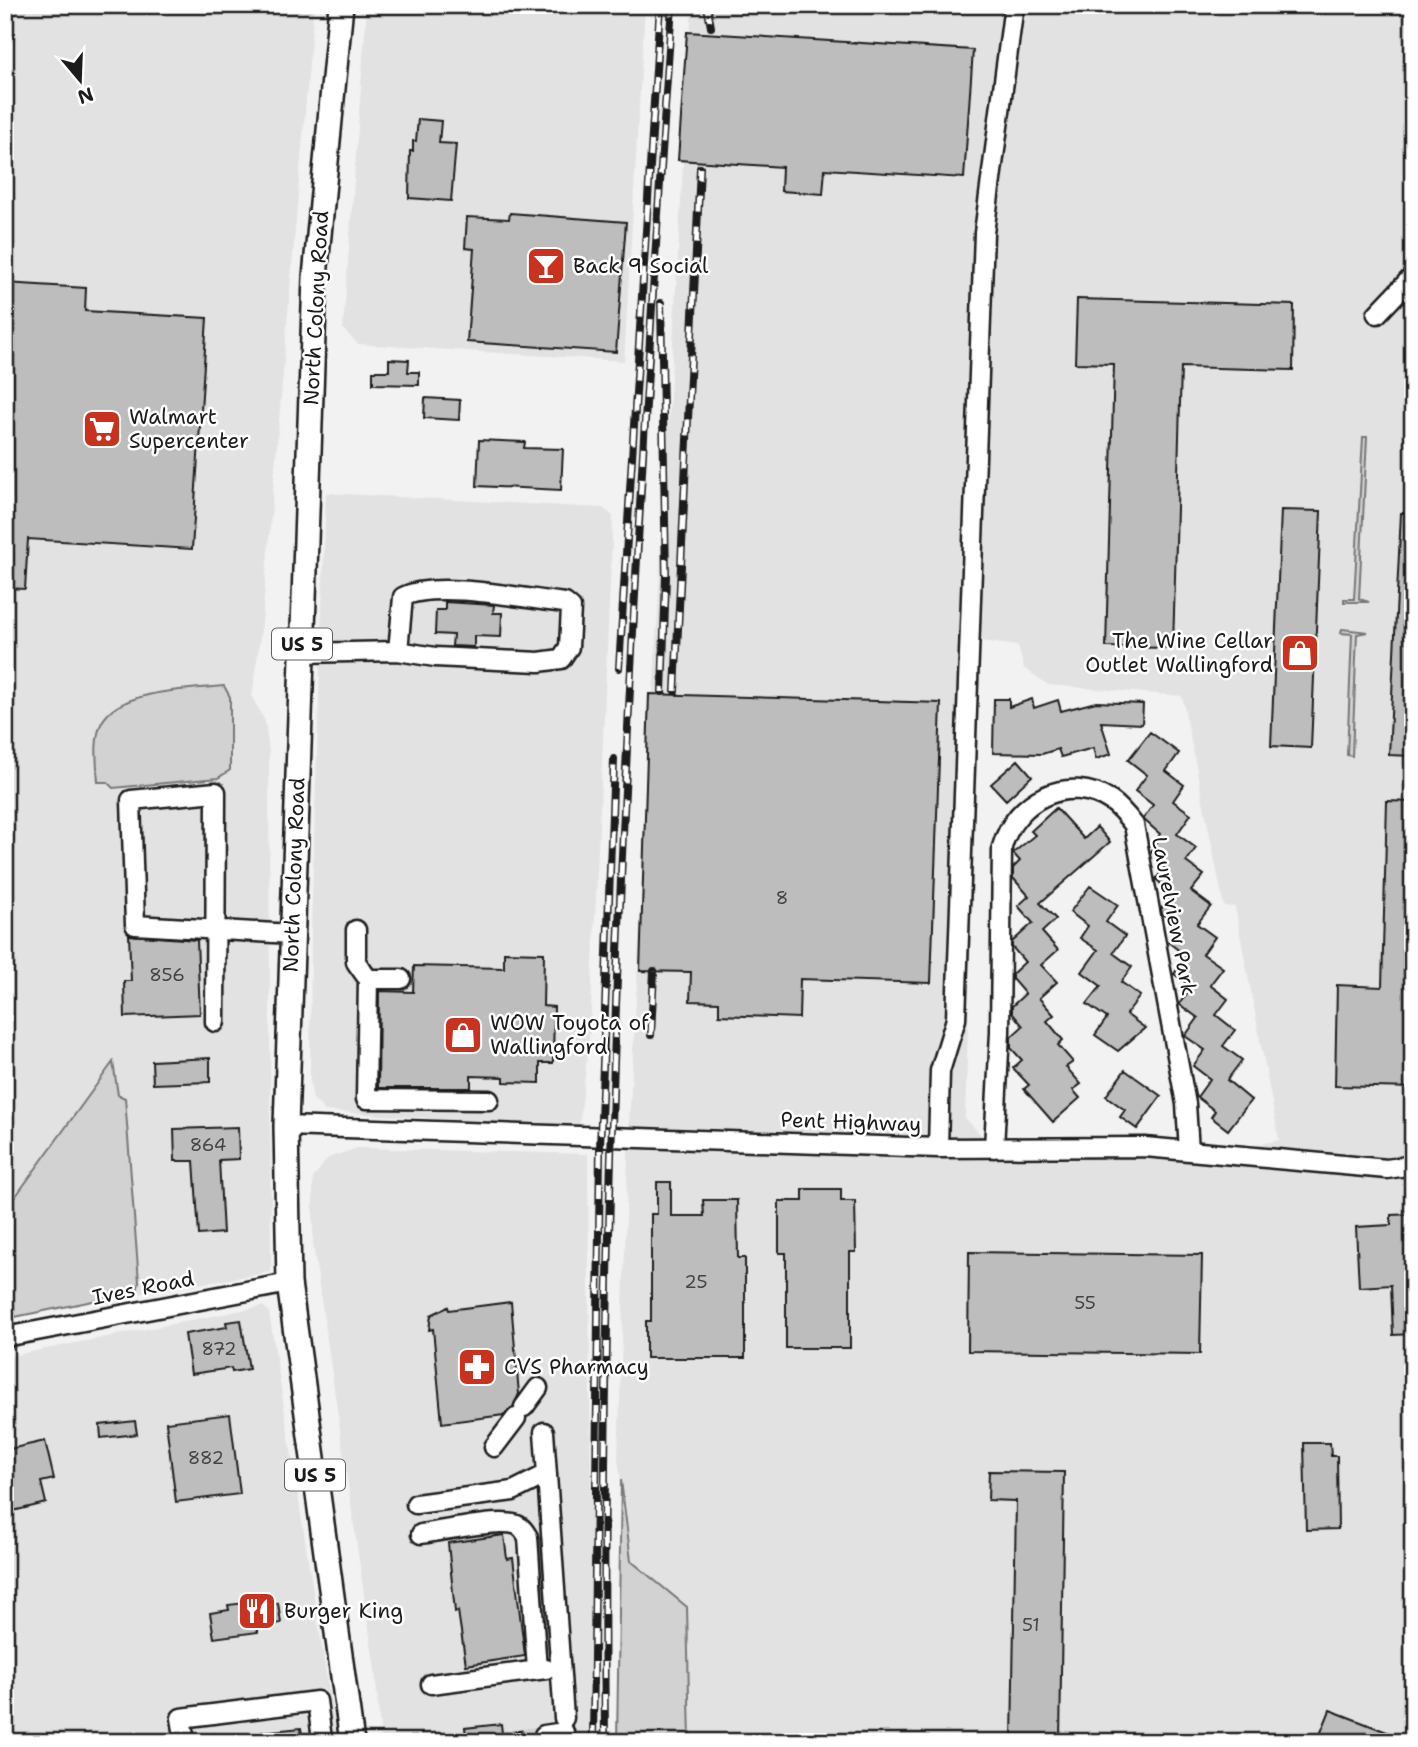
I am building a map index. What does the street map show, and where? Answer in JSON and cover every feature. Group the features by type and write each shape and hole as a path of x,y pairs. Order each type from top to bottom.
{"main road":[{"name":"North Colony Road","path":"341,5 314,277 286,1126 289,1283 352,1739"}],"street":[{"path":"938,1148 940,1071 956,1019 984,233 1014,5"},
{"path":"1377,313 1413,276"},
{"path":"302,653 398,651 474,659 539,662 561,659 569,647 571,608 565,603 437,589 415,590 403,597 398,651"},
{"name":"Laurelview Park","path":"995,1148 1000,1031 1002,847 1011,825 1029,804 1051,793 1074,790 1104,797 1119,807 1134,825 1186,1104 1189,1151"},
{"path":"215,1022 216,927 216,792 131,800 135,925 216,927 292,934"},
{"path":"356,930 356,962 368,979 366,1099 489,1100"},
{"path":"368,979 401,979"},
{"name":"Pent Highway","path":"286,1126 938,1148 1145,1147 1387,1169 1413,1166"},
{"name":"Ives Road","path":"5,1337 289,1283"},
{"path":"494,1447 538,1388"},
{"path":"544,1432 558,1668 564,1725 544,1735"},
{"path":"416,1504 513,1491 547,1474"},
{"path":"421,1534 514,1524 527,1537 537,1670"},
{"path":"528,1548 551,1548"},
{"path":"431,1684 558,1668"},
{"path":"184,1742 181,1718 317,1702 322,1740 352,1739"}],"shaded area":[{"path":"5,5 314,5 262,622 252,697 265,721 269,752 271,1272 132,1295 137,1292 139,1282 125,1099 118,1095 113,1063 5,1211"},
{"path":"367,5 645,5 624,361 358,344 343,329"},
{"path":"692,5 1413,5 1413,1742 690,1742 687,1607 631,1561 618,1459 629,1123","holes":["981,641 1018,646 1024,668 1048,685 1182,696 1224,906 1235,907 1279,1140 1252,1146 983,1137 965,1118"]},
{"path":"1363,437 1367,437 1359,599 1369,602 1344,602 1344,599 1354,599"},
{"path":"326,493 603,508 613,516 590,1031 579,1129 325,1111 313,1099 310,1081 311,929"},
{"path":"1342,629 1368,632 1357,634 1352,756 1347,755 1352,634 1341,633"},
{"path":"224,686 230,697 230,770 218,778 113,788 107,782 98,782 97,736 102,722 111,711 124,703 157,693"},
{"path":"113,1062 118,1095 125,1098 139,1282 137,1292 5,1319 5,1211"},
{"path":"357,1148 588,1154 593,1742 381,1742 375,1670 313,1244 313,1178 328,1158"},
{"path":"263,1306 269,1312 337,1742 5,1742 5,1357"},
{"path":"621,1480 631,1561 687,1607 690,1742 617,1742"}],"building":[{"path":"687,32 973,50 964,178 825,169 823,194 781,191 782,167 678,160"},
{"path":"418,119 441,121 439,143 456,144 451,201 409,198 410,151 413,151 413,141 416,141"},
{"path":"510,213 626,222 616,352 467,342 474,249 465,248 467,217 509,219"},
{"name":"Walmart Supercenter","path":"5,283 86,288 85,311 207,318 192,549 28,539 25,589 5,588"},
{"path":"1077,299 1294,305 1293,370 1181,367 1173,648 1106,647 1114,364 1075,363"},
{"path":"389,359 409,360 408,372 419,372 419,385 373,384 373,371 389,371"},
{"path":"425,398 460,400 459,420 424,418"},
{"path":"479,440 525,442 524,448 563,449 561,490 477,486"},
{"path":"1281,510 1321,511 1311,748 1271,746"},
{"path":"1401,513 1413,513 1413,756 1389,755"},
{"path":"445,602 494,605 493,613 502,613 501,637 474,636 474,647 452,646 453,635 435,634 436,610 445,610"},
{"path":"649,694 941,703 931,983 800,979 799,1018 719,1015 719,1002 690,1001 691,972 640,971"},
{"path":"994,699 1009,699 1009,707 1032,699 1034,708 1058,700 1061,711 1096,702 1143,704 1142,724 1101,722 1111,754 1096,759 1093,748 1061,757 1058,749 1042,754 993,753"},
{"path":"1150,732 1179,753 1166,771 1184,785 1173,801 1191,814 1177,834 1196,848 1186,862 1204,875 1191,891 1211,906 1197,924 1215,937 1203,954 1223,968 1210,985 1228,999 1216,1015 1235,1030 1223,1046 1242,1060 1227,1080 1251,1100 1228,1130 1211,1117 1215,1111 1197,1097 1210,1079 1193,1066 1205,1050 1185,1036 1198,1018 1179,1004 1192,987 1174,974 1186,956 1168,942 1179,927 1162,914 1161,909 1172,895 1156,879 1167,864 1151,852 1160,834 1143,819 1153,805 1135,791 1147,775 1128,760"},
{"path":"1018,760 1032,776 1006,800 991,784"},
{"path":"1387,801 1413,802 1413,1088 1335,1086 1337,985 1382,987"},
{"path":"1056,808 1084,839 1097,827 1110,842 1040,903 1056,919 1042,932 1058,950 1041,965 1057,982 1039,998 1054,1015 1047,1021 1063,1040 1058,1045 1073,1062 1066,1067 1081,1084 1073,1090 1080,1098 1053,1122 1024,1089 1029,1085 1013,1068 1022,1060 1011,1048 1011,1037 1023,1026 1012,1013 1012,1006 1025,994 1012,979 1012,974 1025,962 1012,947 1012,942 1033,923 1018,906 1029,896 1013,878 1013,868 1020,861 1013,853 1035,835 1031,831"},
{"path":"1090,886 1118,905 1106,922 1125,936 1113,953 1132,967 1121,982 1140,996 1126,1014 1145,1028 1118,1051 1095,1035 1107,1018 1087,1004 1101,986 1082,972 1098,950 1080,938 1088,926 1070,912"},
{"path":"129,935 197,940 200,1014 125,1017 124,981 131,981"},
{"name":"WOW Toyota of Wallingford","path":"504,952 544,953 543,1006 554,1007 553,1063 540,1063 540,1083 504,1082 504,1077 471,1076 471,1088 378,1088 379,991 413,992 414,966 504,968"},
{"path":"210,1058 210,1082 153,1084 152,1061"},
{"path":"1125,1070 1161,1096 1137,1129 1120,1117 1125,1110 1106,1096"},
{"path":"238,1127 239,1159 219,1160 223,1233 199,1235 194,1161 175,1161 174,1129"},
{"path":"657,1182 671,1182 671,1216 704,1216 703,1200 737,1200 738,1258 745,1258 745,1358 646,1358 646,1321 651,1321 651,1214 657,1214"},
{"path":"803,1189 841,1189 841,1201 855,1201 856,1252 850,1252 850,1348 786,1348 786,1253 779,1253 779,1201 803,1201"},
{"path":"1413,1214 1413,1334 1393,1335 1391,1285 1359,1287 1356,1227 1391,1225 1391,1215"},
{"path":"969,1252 1202,1255 1200,1354 968,1351"},
{"name":"CVS Pharmacy","path":"511,1302 519,1394 513,1407 504,1415 442,1423 433,1329 429,1330 431,1315 448,1307 449,1310"},
{"path":"241,1320 249,1369 232,1372 231,1368 191,1374 185,1334 227,1327 226,1322"},
{"path":"230,1414 240,1494 176,1502 166,1422"},
{"path":"135,1421 137,1434 101,1438 100,1425"},
{"path":"45,1441 54,1479 41,1482 46,1503 5,1513 5,1450"},
{"path":"1304,1443 1330,1443 1331,1456 1337,1456 1338,1529 1306,1530"},
{"path":"989,1471 1064,1472 1060,1742 1012,1742 1016,1501 988,1500"},
{"path":"504,1535 507,1559 513,1558 525,1656 466,1665 458,1611 455,1612 448,1543"},
{"path":"245,1603 245,1608 278,1603 281,1623 258,1627 258,1632 214,1638 210,1613 229,1610 228,1605"},
{"path":"1330,1710 1410,1741 1317,1742"},
{"path":"501,1724 503,1742 467,1742 465,1728"},
{"path":"301,1728 303,1742 262,1742 262,1732"},
{"path":"535,1729 535,1742 503,1742 503,1733"}],"tunnel":[{"path":"497,1742 544,1735"}],"railway":[{"path":"619,668 660,5"},
{"path":"605,1742 607,1307 621,873 644,439 672,5"},
{"path":"707,5 711,27"},
{"path":"675,691 700,168"},
{"path":"661,303 666,576 662,692"},
{"path":"593,1742 600,1149 614,759"},
{"path":"651,1035 654,971"}],"place":[{"name":"Back 9 Social","path":"546,266"},
{"name":"Walmart Supercenter","path":"102,429"},
{"name":"The Wine Cellar Outlet Wallingford","path":"1300,653"},
{"name":"WOW Toyota of Wallingford","path":"463,1035"},
{"name":"CVS Pharmacy","path":"477,1367"},
{"name":"Burger King","path":"257,1611"}]}
